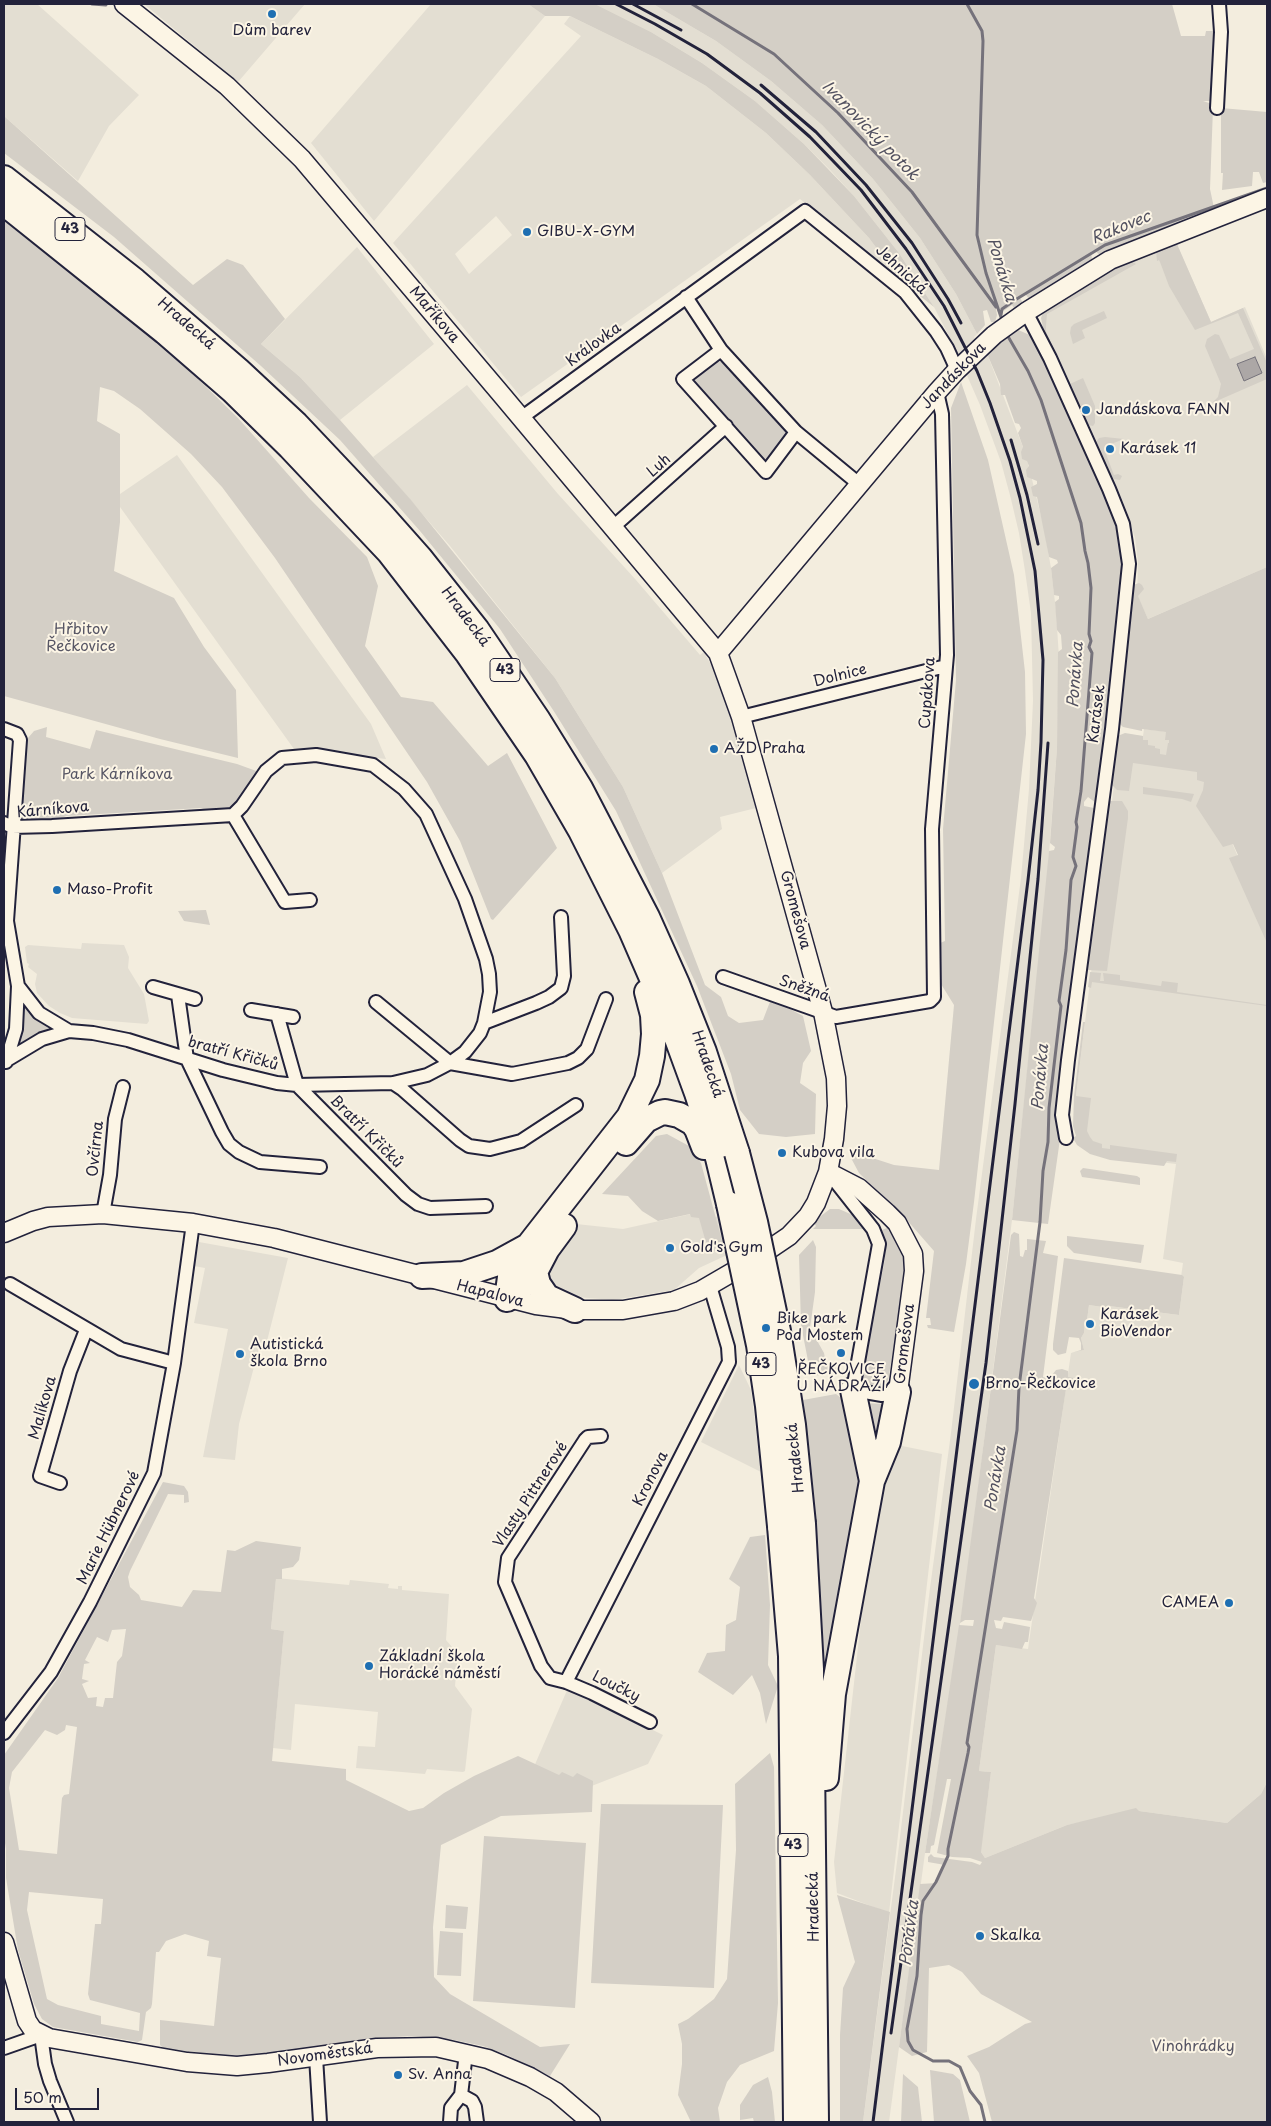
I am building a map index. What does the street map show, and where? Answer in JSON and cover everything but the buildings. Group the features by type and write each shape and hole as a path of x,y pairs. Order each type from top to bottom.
{"highway":[{"name":"Hradecká","path":"4,178 135,281 246,376 296,424 420,558 477,630 507,672 580,788 647,917 701,1044 729,1204 759,1346 768,1406 792,1525 811,1668 814,1900 806,2034"},
{"name":"Hradecká","path":"4,203 165,332 233,391 304,460 356,515 418,588 468,654 537,755 581,831 631,930 671,1022 721,1157 759,1238 780,1340 793,1425 791,1656 806,2034"},
{"path":"507,1299 510,1277 529,1245 629,1117 647,1080 652,1056 653,1015 638,967 631,930"},
{"path":"507,1299 518,1291 535,1272 543,1255 565,1224 634,1132 646,1120 665,1112 686,1118 721,1157"},
{"path":"422,1276 464,1274 497,1263 529,1245"},
{"path":"535,1272 538,1284 547,1297 575,1310"},
{"path":"853,1390 872,1481"},
{"path":"814,1900 833,1694 872,1481 888,1442 898,1392"},
{"name":"43","path":"806,2034 806,2096 816,2122"},
{"name":"43","path":"796,2122 806,2096"}],"street":[{"name":"Maříkova","path":"124,4 227,86 302,159 718,654"},
{"path":"1217,108 1221,32 1219,4"},
{"name":"Jandáskova","path":"718,654 937,392 957,370 997,333 1019,317 1110,260 1267,198"},
{"name":"Královka","path":"521,418 805,211"},
{"name":"Jehnická","path":"805,211 905,292 936,331 957,370"},
{"path":"686,297 722,350 796,432 859,484"},
{"name":"Karásek","path":"1019,317 1050,358 1110,489 1123,524 1129,564 1112,730 1068,1060 1062,1115 1066,1138"},
{"path":"722,350 683,379 766,472 796,432"},
{"name":"Cupákova","path":"934,997 932,829 946,666 942,414 937,392"},
{"name":"Luh","path":"612,528 726,426"},
{"name":"Gromešova","path":"718,654 741,717 823,1012 832,1054 837,1106 828,1172 860,1188 887,1213 897,1223 913,1254 914,1272 898,1392 882,1395 853,1390"},
{"name":"Dolnice","path":"741,717 946,666"},
{"path":"4,729 17,734 20,740 8,825"},
{"name":"bratří Křičků","path":"69,1030 128,1040 262,1080 297,1085 392,1083 427,1075 450,1062 473,1042 484,1023 489,1006 489,974 465,899 426,814 404,788 373,765 316,755 282,758 266,772 242,806 233,815"},
{"path":"233,815 285,902 310,900"},
{"name":"Kárníkova","path":"69,1030 39,1013 18,986 7,921 8,825 233,815"},
{"path":"484,1023 550,997 561,988 564,976 561,917"},
{"name":"Sněžná","path":"723,977 836,1017 930,1001 934,997"},
{"path":"5,1063 16,1029 18,986"},
{"path":"153,987 195,1000"},
{"name":"Bratří Křičků","path":"178,995 187,1059 222,1132 230,1144 239,1152 260,1162 320,1167"},
{"path":"376,1002 450,1062 512,1074 568,1063 578,1058 587,1049 606,999"},
{"path":"251,1010 293,1017"},
{"name":"Bratří Křičků","path":"277,1014 297,1085 380,1170 418,1204 430,1208 486,1206"},
{"path":"5,1063 42,1039 69,1030"},
{"path":"392,1083 402,1089 469,1146 490,1149 521,1141 576,1106"},
{"name":"Ovčírna","path":"103,1214 110,1175 115,1119 123,1087"},
{"path":"828,1172 874,1228 879,1244 853,1390"},
{"name":"Hapalova","path":"4,1233 48,1217 103,1214 194,1223 274,1238 507,1299 575,1310 623,1310 674,1301 710,1286 755,1259 796,1229 816,1203 828,1172"},
{"name":"Marie Hübnerové","path":"4,1733 51,1672 90,1602 154,1473 174,1363 194,1223"},
{"path":"10,1284 121,1349 174,1363"},
{"name":"Kronova","path":"566,1682 729,1362 728,1347 710,1286"},
{"name":"Malíkova","path":"60,1483 40,1476 70,1371 86,1330"},
{"name":"Vlasty Pittnerové","path":"566,1682 550,1678 541,1666 505,1582 506,1566 508,1558 585,1440 588,1437 601,1436"},
{"name":"Loučky","path":"566,1682 650,1722"},
{"path":"4,1942 23,2011 30,2026 41,2035 45,2064 50,2081 67,2122"},
{"path":"4,2048 41,2035"},
{"name":"Novoměstská","path":"41,2035 187,2062 227,2065 268,2063 377,2048 436,2047 466,2053 508,2066 556,2092 591,2122"},
{"path":"450,2122 451,2108 461,2094 466,2053"},
{"path":"316,2057 320,2122"},
{"path":"461,2094 472,2101 475,2107 477,2122"}],"shaded area":[{"path":"4,4 37,4 139,95 109,126 78,181 4,116"},
{"path":"144,4 305,4 238,82"},
{"path":"431,4 528,4 545,16 374,221 311,143"},
{"path":"595,4 653,4 716,41 771,81 822,125 873,179 920,238 956,294 977,334 974,337 984,357 988,356 1026,455 1044,528 1051,568 1059,658 1057,748 1047,880 1012,1220 965,1591 925,1853 889,2122 863,2122 951,1433 976,1219 1021,878 1029,789 1033,701 1031,613 1019,533 1001,462 980,405 954,346 934,307 899,253 854,196 830,170 804,144 755,101 702,63 651,32"},
{"path":"570,16 658,59 706,86 766,133 810,175 869,238 901,281 800,199 521,397 393,243 581,36 564,24","holes":["496,216 512,235 469,274 455,254"]},
{"path":"1177,245 1211,322 1245,307 1267,359 1267,567 1148,619 1137,595 1138,562 1135,538 1128,516 1046,331 1047,310 1122,265"},
{"path":"357,247 434,344 340,420 300,377 261,344"},
{"path":"1255,357 1262,373 1244,381 1237,364"},
{"path":"467,385 558,494 636,580 700,655 704,652 722,685 732,714 756,808 720,817 722,829 662,873 623,787 555,678 450,546 373,457"},
{"path":"177,455 371,724 386,759 294,749 120,507 120,494"},
{"path":"1144,729 1177,733 1173,765 1201,769 1267,926 1267,1782 1261,1794 1227,1823 1139,1811 1067,1825 985,1858 981,1852 981,1847 991,1772 979,1771 996,1645 1028,1649 1071,1353 1084,1350 1081,1338 1084,1333 1089,1305 1179,1315 1184,1277 1181,1277 1183,1263 1163,1259 1176,1164 1110,1156 1088,1142 1076,1096 1120,736 1126,734 1143,736"},
{"path":"82,943 124,945 129,957 128,968 144,994 149,1021 147,1024 72,1018 49,1006 37,993 35,984 37,974 28,967 25,947 28,945 81,949"},
{"path":"691,1214 717,1217 727,1255 699,1268 674,1290 613,1300 565,1296 549,1288 546,1269 549,1259 576,1224 623,1229"},
{"name":"Autistická škola Brno","path":"199,1242 288,1258 266,1345 260,1344 239,1424 235,1460 203,1457 228,1329 194,1323 205,1268 194,1266"},
{"path":"739,1365 751,1390 761,1472 701,1442"},
{"path":"892,1444 942,1454 889,1913 837,1893 834,1862 875,1495"},
{"name":"Základní škola Horácké náměstí","path":"276,1578 349,1585 350,1580 389,1584 388,1588 398,1589 398,1586 402,1586 402,1590 449,1594 446,1640 458,1654 455,1686 472,1709 465,1771 427,1769 425,1774 356,1768 358,1746 375,1747 378,1712 295,1704 291,1750 273,1748 284,1631 271,1629"},
{"path":"568,1688 663,1735 648,1764 589,1787 533,1769"}],"green space":[{"path":"528,4 595,4 651,32 702,63 755,101 804,144 854,196 899,253 934,307 901,281 869,238 810,175 766,133 706,86 658,59 570,16 545,16"},
{"path":"653,4 1172,4 1181,36 1205,36 1206,31 1215,31 1213,101 1203,101 1212,104 1213,108 1210,189 1214,208 1101,256 1094,250 1091,252 1092,259 1029,299 1026,295 1022,295 1020,298 1023,303 1014,308 1012,305 1002,312 998,306 995,322 991,322 987,310 983,311 985,325 977,334 956,294 920,238 873,179 822,125 771,81 716,41"},
{"path":"1221,108 1267,112 1267,182 1263,183 1259,172 1253,172 1252,186 1222,190"},
{"path":"4,116 193,285 227,259 243,265 285,319 261,344 300,377 411,500 555,678 623,787 662,873 705,985 721,997 728,1016 739,1023 763,1020 771,999 803,1016 811,1051 803,1063 800,1083 816,1094 815,1134 786,1137 759,1134 740,1110 731,1074 697,986 616,811 500,629 420,531 340,440 261,366 114,237 4,153"},
{"name":"Hřbitov Řečkovice","path":"4,219 154,336 238,418 309,498 367,557 378,586 365,646 401,697 433,702 488,766 507,753 557,848 493,920 460,841 427,782 275,558 222,487 191,454 140,409 114,391 100,387 97,421 120,434 120,522 114,571 174,598 204,647 236,690 238,758 160,739 4,696"},
{"path":"1165,243 1177,244 1211,322 1243,308 1267,363 1267,379 1212,403 1218,397 1221,384 1205,346 1207,339 1215,334 1219,335 1230,359 1254,349 1238,313 1195,330 1169,286 1159,260 1157,261 1156,250"},
{"path":"1124,261 1131,261 1136,264 1047,314 1046,331 1070,384 1083,378 1095,406 1095,423 1093,426 1088,425 1083,416 1089,411 1087,406 1078,408 1044,332 1041,318 1044,309"},
{"path":"1104,311 1107,318 1082,330 1085,338 1073,344 1070,333 1071,327"},
{"path":"1016,329 1032,336 1044,356 1114,517 1123,567 1096,803 1088,797 1084,802 1084,806 1094,808 1058,1107 1057,1125 1060,1139 1048,1224 1012,1220 1049,851 1054,850 1055,847 1050,843 1057,748 1058,652 1062,649 1061,635 1057,630 1055,602 1059,599 1059,596 1054,595 1051,568 1058,563 1057,560 1049,557 1037,497 1033,496 1031,487 1037,484 1037,481 1027,477 1026,470 1029,466 1027,461 1022,459 1021,452 1023,447 1018,433 1021,428 1019,424 1015,423 1005,395 1001,395 1000,384 988,356 984,357 983,355 997,342 999,344 1017,331"},
{"path":"717,361 730,364 791,434 768,460 764,460 758,455 694,382 695,378"},
{"path":"961,382 988,460 1014,575 1025,672 1026,734 974,1202 966,1264 954,1332 928,1328 927,1325 931,1325 930,1318 926,1318 934,1251 906,1219 859,1173 851,1158 851,1151 894,1165 939,1170 954,1005 941,984 940,943 945,941 943,829 956,680 951,408"},
{"path":"1099,438 1124,439 1106,446 1108,453 1106,454 1114,475 1122,476 1120,480 1107,475 1095,443"},
{"path":"1267,567 1267,943 1229,858 1238,855 1233,844 1223,847 1196,806 1203,790 1204,782 1197,780 1197,772 1133,763 1129,791 1117,790 1109,782 1115,737 1125,733 1143,736 1143,740 1148,740 1148,745 1155,746 1155,748 1160,749 1160,754 1166,755 1169,743 1169,740 1165,740 1166,732 1142,729 1142,731 1123,727 1117,721 1133,601 1131,601 1133,585 1139,583 1144,589 1138,596 1148,619"},
{"name":"Park Kárníkova","path":"47,727 46,737 90,749 96,730 237,764 259,772 236,806 228,811 211,812 201,808 66,816 58,820 18,822 25,745 34,731"},
{"path":"1143,787 1194,794 1191,802 1143,794"},
{"path":"1111,801 1122,801 1128,811 1128,818 1107,971 1088,970 1106,804"},
{"path":"206,910 210,925 184,921 178,911"},
{"path":"1090,972 1101,973 1100,981 1104,981 1103,973 1120,975 1120,980 1161,986 1162,981 1178,983 1177,992 1267,1006 1092,982 1091,988 1088,987"},
{"path":"23,1001 51,1028 49,1031 18,1046 23,1022"},
{"path":"1083,1022 1085,1022 1076,1096 1091,1098 1087,1131 1090,1137 1093,1141 1102,1144 1102,1148 1110,1149 1110,1145 1177,1154 1176,1162 1167,1161 1164,1166 1110,1160 1090,1154 1077,1145 1073,1138 1076,1136 1073,1126 1074,1096"},
{"path":"667,1134 689,1146 701,1163 724,1248 709,1253 699,1218 691,1217 690,1214 658,1221 642,1211 628,1196 602,1194 656,1136"},
{"path":"1083,1168 1137,1176 1140,1178 1140,1185 1082,1177 1080,1171"},
{"path":"830,1209 839,1209 855,1216 865,1229 813,1229 816,1226 813,1222"},
{"path":"889,1227 904,1254 906,1278 888,1380 883,1387 878,1389 868,1387 864,1383 862,1373 884,1264 886,1246 882,1230"},
{"name":"Vinohrádky","path":"1014,1232 1019,1234 1020,1256 1023,1257 1025,1250 1027,1250 1027,1239 1046,1241 1043,1253 1058,1256 1043,1377 1049,1379 1056,1370 1062,1369 1068,1371 1068,1377 1074,1378 1075,1383 1072,1389 1066,1389 1034,1598 1037,1603 1031,1621 1003,1617 1001,1621 994,1620 996,1628 1002,1629 1004,1622 1030,1627 1028,1642 1025,1642 1022,1649 996,1645 979,1771 991,1772 981,1852 985,1858 1067,1825 1136,1808 1139,1811 1227,1823 1261,1794 1267,1782 1267,2122 992,2122 979,2073 967,2056 989,2047 1025,2024 1032,2022 981,1994 962,1972 949,1965 929,1968 927,2052 912,2056 899,2047 920,1884 937,1883 945,1865 928,1862 928,1857 931,1854 934,1857 972,1862 980,1865 982,1862 970,1858 952,1857 937,1853 951,1779 947,1779 934,1845 931,1846 930,1853 925,1853 959,1625 973,1626 974,1620 965,1620 960,1623 1011,1235"},
{"path":"1067,1236 1144,1245 1141,1263 1074,1253 1067,1246"},
{"path":"813,1240 816,1247 815,1292 810,1328 824,1353 826,1363 838,1369 840,1373 811,1376 801,1325 799,1255"},
{"path":"1064,1258 1182,1275 1184,1277 1179,1315 1089,1305 1084,1333 1081,1338 1084,1350 1071,1353 1081,1350 1081,1343 1079,1338 1069,1337 1066,1353 1058,1355 1053,1350 1053,1344"},
{"path":"836,1394 851,1406 864,1472 826,1693 817,1541 803,1400"},
{"path":"865,1403 884,1404 875,1449"},
{"path":"163,1482 184,1486 188,1492 189,1502 184,1503 184,1495 168,1494 130,1571 128,1577 130,1587 139,1595 141,1600 182,1607 193,1590 221,1592 227,1550 235,1551 256,1541 301,1547 299,1560 293,1567 282,1569 282,1579 276,1579 271,1629 284,1631 272,1761 346,1769 346,1780 409,1811 423,1808 444,1793 474,1776 518,1756 559,1775 562,1772 573,1777 577,1773 593,1781 592,1812 501,1816 441,1845 433,1927 434,1977 450,1994 540,2047 570,2044 550,2076 507,2055 483,2046 454,2040 412,2036 377,2038 228,2057 174,2053 165,2050 160,2045 160,2020 214,2026 221,1958 207,1956 209,1941 185,1934 166,1941 159,1952 156,1952 152,2004 151,2008 146,2012 142,2040 138,2042 53,2027 42,2019 34,2004 18,1950 6,1878 4,1755 58,1678","holes":["126,1629 122,1656 117,1662 113,1698 105,1698 103,1707 96,1706 97,1697 88,1698 82,1684 89,1681 82,1679 84,1664 90,1663 85,1660 97,1637 108,1642 112,1630","66,1725 77,1727 69,1794 64,1795 62,1798 57,1854 19,1850 9,1788 12,1772 45,1730 57,1735 65,1730","29,1892 103,1899 101,1924 95,1924 88,1994 90,2000 140,2013 139,2031 101,2024 101,2016 58,2005 47,1999 27,1910"]},
{"path":"765,1535 770,1605 768,1665 778,1686 766,1724 760,1693 752,1675 733,1695 698,1672 707,1653 725,1651 726,1625 736,1620 740,1587 729,1579 750,1537"},
{"path":"770,1753 774,1767 778,2003 774,2051 740,2065 727,2082 718,2108 720,2122 691,2122 678,2095 682,2064 682,2044 678,2024 688,2019 714,1999 727,1979 736,1850 735,1784"},
{"path":"601,1804 723,1805 714,1988 591,1983"},
{"path":"484,1836 586,1843 575,2008 473,2001"},
{"path":"837,1895 890,1912 863,2122 840,2122 840,2035 843,1988 855,1962"},
{"path":"446,1905 468,1907 466,1929 445,1928"},
{"path":"440,1931 463,1933 461,1976 437,1975"},
{"path":"930,2070 953,2074 960,2080 970,2122 934,2122"},
{"path":"903,2074 918,2087 922,2122 901,2122"},
{"path":"768,2077 772,2092 775,2122 754,2122 753,2118 740,2120 740,2105 753,2085"}],"waterway":[{"name":"Ivanovický potok","path":"92,4 106,5"},
{"name":"Ivanovický potok","path":"692,4 774,54 838,113 912,192 996,307"},
{"name":"Ponávka","path":"967,4 982,31 983,41 977,235 986,273 1003,323"},
{"name":"Rakovec","path":"1001,315 1002,309 1015,300 1105,245 1267,188"},
{"name":"Ponávka","path":"985,2122 981,2105 970,2091 960,2067 949,2061 933,2061 913,2050 908,2041 907,2029 917,1976 923,1901 936,1882 948,1856 968,1753 969,1747 967,1743 1017,1430 1019,1387 1040,1222 1043,1171 1048,1142 1049,1108 1061,1006 1059,1001 1066,950 1071,880 1076,866 1073,857 1081,791 1092,653 1089,647 1091,641 1089,634 1091,588 1081,523 1041,400 1028,371 1006,333"}],"railway":[{"path":"616,4 707,54 760,93 810,137 861,190 906,249 944,306 977,371 990,403 1010,461 1020,498 1035,571 1043,660 1038,790 873,2122"},
{"path":"633,4 681,30"},
{"path":"761,85 816,132 866,185 912,243 961,323"},
{"path":"1011,440 1027,495 1038,544"},
{"path":"891,2033 986,1363 1038,879 1048,743"}],"place":[{"name":"Dům barev","path":"272,14"},
{"name":"GIBU-X-GYM","path":"527,232"},
{"name":"Jandáskova FANN","path":"1086,410"},
{"name":"Karásek 11","path":"1110,449"},
{"name":"AŽD Praha","path":"714,749"},
{"name":"Maso-Profit","path":"57,890"},
{"name":"Kubova vila","path":"782,1153"},
{"name":"Gold's Gym","path":"670,1248"},
{"name":"Karásek BioVendor","path":"1090,1324"},
{"name":"Bike park Pod Mostem","path":"766,1328"},
{"name":"ŘEČKOVICE U NÁDRAŽÍ","path":"841,1353"},
{"name":"Autistická škola Brno","path":"240,1354"},
{"name":"Brno-Řečkovice","path":"974,1384"},
{"name":"CAMEA","path":"1229,1603"},
{"name":"Základní škola Horácké náměstí","path":"369,1666"},
{"name":"Skalka","path":"980,1936"},
{"name":"Sv. Anna","path":"398,2075"}]}
